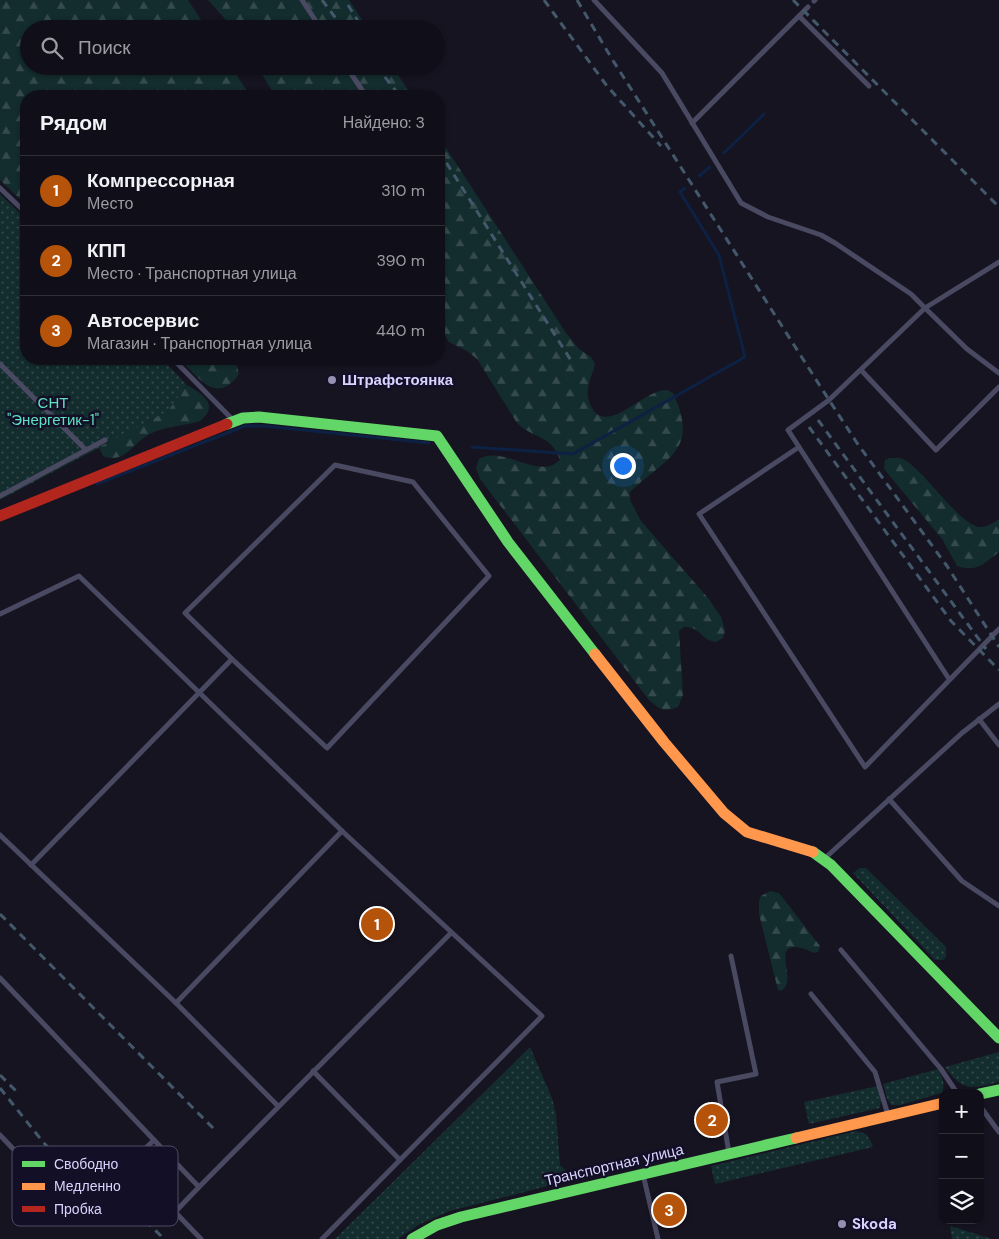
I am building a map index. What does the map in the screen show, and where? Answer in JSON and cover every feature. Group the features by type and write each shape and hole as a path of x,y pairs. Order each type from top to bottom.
{"street":[{"path":"0,516 243,418 259,417 437,436 508,542 664,742 724,813 747,832 805,849 824,859 999,1038"},
{"path":"984,1093 999,1090"},
{"name":"Транспортная улица","path":"412,1239 437,1225 461,1217 939,1104"}],"lane":[{"path":"302,0 315,20"},
{"path":"594,0 662,73 741,203 768,217 821,235 835,243 911,294 967,349 999,373"},
{"path":"692,123 808,7"},
{"path":"799,16 869,86"},
{"path":"352,75 362,90"},
{"path":"0,188 20,207"},
{"path":"949,679 788,430 829,400 925,308 999,262"},
{"path":"0,364 86,450"},
{"path":"179,365 234,421"},
{"path":"860,370 936,450 999,387"},
{"path":"0,496 105,440"},
{"path":"799,447 698,514 865,767 949,679 980,651 999,629"},
{"path":"335,465 413,482 489,576 327,748 232,659 185,612 335,465"},
{"path":"0,614 79,576 342,831 542,1016 322,1239"},
{"path":"32,866 232,659"},
{"path":"824,859 979,719 999,704"},
{"path":"979,719 999,745"},
{"path":"889,799 962,881 999,906"},
{"path":"176,1003 342,831"},
{"path":"0,835 176,1003 278,1106"},
{"path":"178,1209 451,933"},
{"path":"841,950 941,1069 954,1089"},
{"path":"729,1153 717,1082 756,1074 731,956"},
{"path":"0,978 160,1146"},
{"path":"810,994 875,1072 888,1116"},
{"path":"313,1071 400,1160"},
{"path":"984,1111 999,1132"},
{"path":"0,1135 12,1147"},
{"path":"148,1146 154,1140"},
{"path":"178,1166 198,1187"},
{"path":"642,1174 658,1239"},
{"path":"178,1215 201,1239"}],"green space":[{"path":"0,0 188,0 201,20 20,20 20,75 237,75 246,90 20,90 20,199 0,180"},
{"path":"208,0 349,0 362,20 226,20"},
{"path":"262,75 398,75 408,90 271,90"},
{"path":"445,146 566,333 579,349 591,357 595,364 588,386 588,398 591,406 598,414 606,417 616,415 657,392 666,390 673,393 680,412 683,428 681,441 676,451 667,461 630,492 630,500 641,521 708,598 721,617 725,630 723,638 716,642 707,639 689,627 684,627 679,631 683,695 678,707 662,709 649,700 480,479 476,468 479,459 487,456 505,457 541,467 550,466 560,460 547,441 517,423 477,359 467,351 449,342 445,336"},
{"name":"СНТ \"Энергетик-1\"","path":"0,194 20,213 20,365 168,365 187,385 169,411 0,500"},
{"path":"186,365 237,365 239,374 231,383 223,388 208,386"},
{"path":"187,385 199,392 209,405 209,410 200,421 156,431 123,455 111,458 103,456 99,447 168,411"},
{"path":"902,458 912,465 953,509 973,525 983,527 999,519 999,552 975,568 957,566 942,539 884,469 885,460"},
{"path":"860,868 866,868 946,947 946,957 943,960 935,960 853,873"},
{"path":"770,891 779,893 820,946 818,952 815,953 798,947 789,948 785,958 786,986 781,991 778,990 759,914 761,896"},
{"path":"530,1047 552,1098 556,1114 560,1165 575,1179 450,1211 420,1224 398,1239 335,1239"},
{"path":"999,1052 999,1082 974,1087 963,1085 945,1067"},
{"path":"938,1069 944,1084 943,1089 939,1089 939,1094 900,1105 891,1105 883,1084"},
{"path":"878,1086 881,1100 880,1108 809,1124 804,1102"},
{"path":"856,1131 866,1134 873,1147 715,1184 711,1166"},
{"path":"950,1226 992,1239 952,1239"}],"waterway":[{"path":"724,153 764,114"},
{"path":"699,176 710,167"},
{"path":"472,447 573,454 745,357 719,255 680,192 685,188"},
{"path":"97,484 245,426 265,426 429,443"}],"railway":[{"path":"322,0 337,20"},
{"path":"544,0 607,86 661,146"},
{"path":"577,0 612,59 857,443 947,566 999,647"},
{"path":"793,0 999,207"},
{"path":"348,5 357,20"},
{"path":"383,75 395,90"},
{"path":"445,161 572,362"},
{"path":"818,420 986,649"},
{"path":"809,427 951,621 999,670"},
{"path":"0,914 217,1132"},
{"path":"0,1075 17,1092"},
{"path":"0,1088 47,1146"},
{"path":"151,1226 164,1239"}],"traffic: fast":[{"path":"227,424 243,418 259,417 437,436 508,542 595,654"},
{"path":"813,852 831,865 999,1038"},
{"path":"984,1093 999,1090"},
{"path":"412,1239 437,1225 461,1217 796,1138"}],"traffic: slow":[{"path":"595,654 664,742 724,813 747,832 813,852"},
{"path":"796,1138 939,1104"}],"traffic: jam":[{"path":"0,516 227,424"}],"place":[{"name":"Штрафстоянка","path":"332,380"},
{"name":"Компрессорная","path":"377,924"},
{"name":"КПП","path":"712,1120"},
{"name":"Автосервис","path":"669,1210"},
{"name":"Skoda","path":"842,1224"}]}
